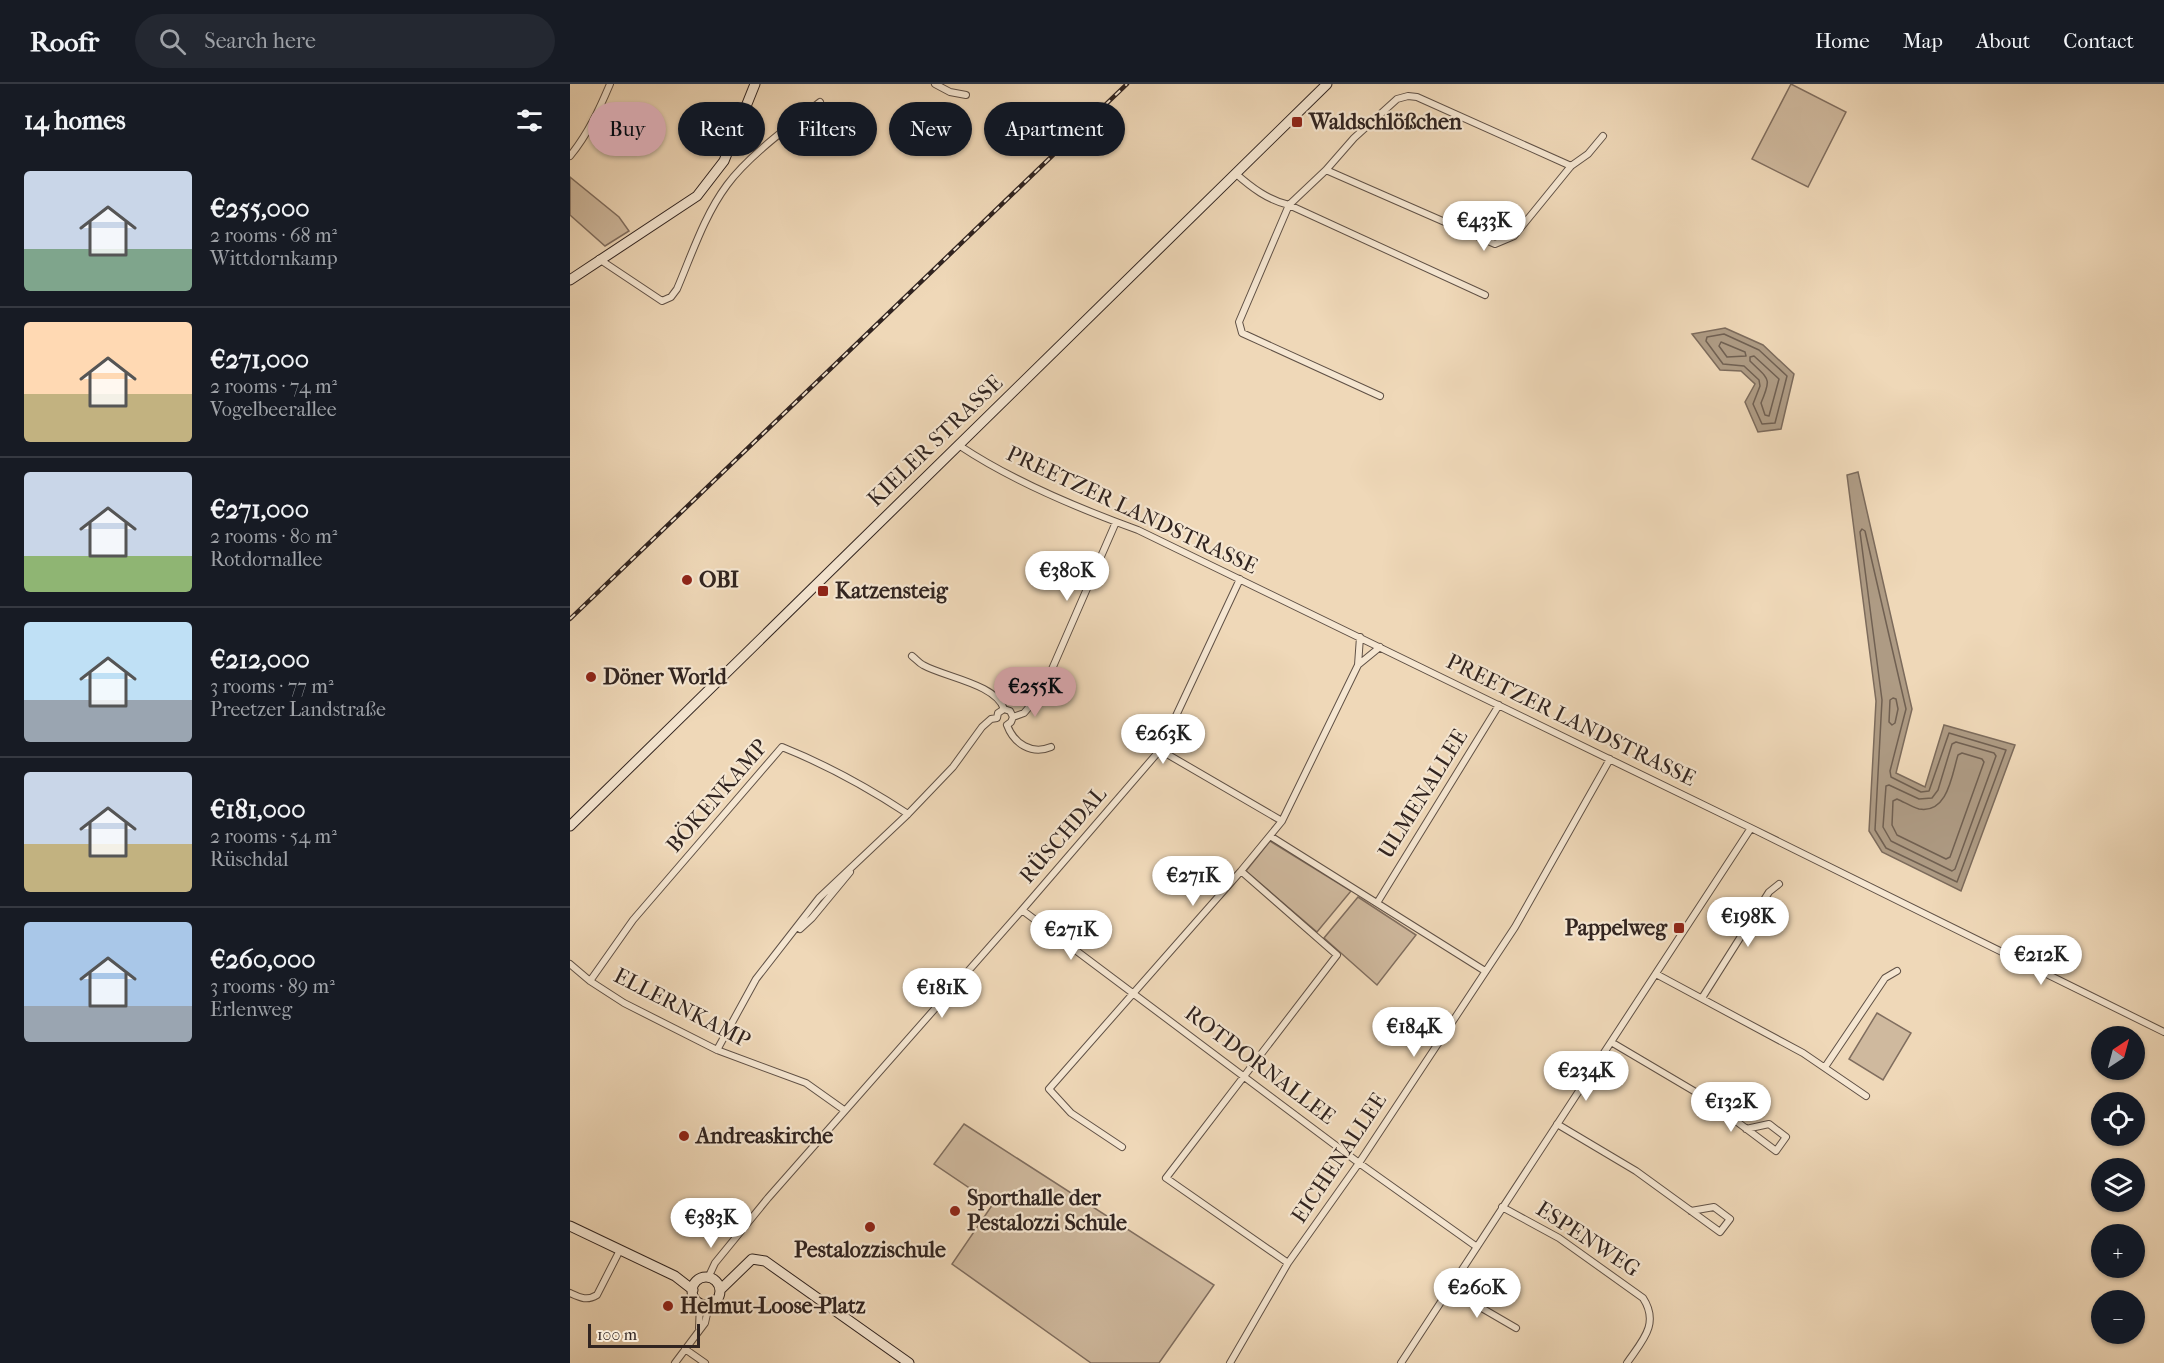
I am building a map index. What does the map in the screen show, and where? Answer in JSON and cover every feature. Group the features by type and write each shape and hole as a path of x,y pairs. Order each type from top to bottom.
{"main road":[{"path":"570,280 697,196 710,182 730,148 755,84"},
{"name":"KIELER STRASSE","path":"570,826 1327,84"},
{"path":"570,1226 675,1276 693,1290"},
{"path":"675,1276 715,1283 734,1274 752,1259 765,1261 909,1363"},
{"path":"698,1280 693,1290 694,1298 704,1304 717,1300 715,1283"}],"street":[{"path":"570,156 582,141 601,107 610,84"},
{"path":"935,84 950,92 966,94"},
{"path":"1380,396 1242,333 1239,322 1289,205 1326,170 1354,138 1397,99 1408,96 1417,97 1570,166"},
{"path":"1326,170 1495,244 1514,236 1570,166 1588,154 1604,136"},
{"path":"599,259 662,301 671,297 677,289 712,208 727,184 777,138"},
{"path":"1235,173 1252,188 1276,202 1289,205 1485,295"},
{"name":"PREETZER LANDSTRASSE","path":"960,446 983,462 1138,530 1240,579 2164,1032"},
{"path":"1007,725 1013,717 1024,713 1042,692 1116,522"},
{"name":"RÜSCHDAL","path":"715,1283 715,1263 844,1110 1022,910 1160,750 1240,579"},
{"path":"1122,1147 1071,1113 1049,1089 1241,871 1282,821 1358,665 1360,637"},
{"path":"1358,665 1380,647"},
{"path":"912,656 923,665 964,680 983,690 999,700 1004,710"},
{"name":"ULMENALLEE","path":"1377,903 1499,705"},
{"path":"1007,725 1000,724 997,718 998,713 1004,710 1010,711 1013,717"},
{"path":"717,1050 756,979 819,898 908,814 953,767 982,727 991,719 997,718"},
{"path":"1007,725 1011,735 1032,749 1041,752 1052,747"},
{"name":"BÖKENKAMP","path":"590,981 633,920 782,747 821,763 870,789 908,814"},
{"path":"1160,750 1282,821"},
{"name":"EICHENALLEE","path":"1230,1363 1288,1263 1359,1163 1515,927 1610,759"},
{"path":"1401,1363 1751,828"},
{"path":"1270,836 1485,971"},
{"path":"1241,871 1337,955 1166,1178 1288,1263"},
{"path":"1702,998 1769,892 1779,884"},
{"name":"ROTDORNALLEE","path":"1022,910 1359,1163 1477,1247"},
{"name":"ELLERNKAMP","path":"570,964 590,981 624,1003 717,1050 806,1083 844,1110"},
{"path":"1825,1067 1886,978 1897,971"},
{"path":"1656,974 1782,1040 1866,1096"},
{"path":"1611,1042 1704,1096 1746,1129 1776,1151 1786,1137 1769,1124 1746,1129"},
{"path":"1557,1124 1636,1171 1691,1211 1720,1232 1730,1219 1714,1207 1691,1211"},
{"name":"ESPENWEG","path":"1502,1207 1559,1239 1643,1298 1648,1306 1650,1323 1647,1333 1627,1363"},
{"path":"570,1293 582,1299 590,1299 597,1295 620,1250"},
{"path":"1449,1289 1516,1328"},
{"path":"675,1363 705,1323 704,1304"},
{"path":"685,1349 705,1363"}],"shaded area":[{"path":"1791,84 1846,112 1808,187 1752,159"},
{"path":"570,177 619,217 629,231 605,246 570,215"},
{"path":"1270,841 1351,891 1317,932 1246,871"},
{"path":"1358,897 1416,935 1377,985 1324,938"},
{"path":"1877,1013 1911,1033 1883,1080 1849,1059"},
{"path":"964,1124 1214,1285 1159,1363 1091,1363 952,1264 993,1204 934,1164"}],"water":[{"path":"1725,328 1763,345 1794,374 1781,429 1758,432 1745,402 1755,384 1741,371 1720,370 1692,334"},
{"path":"1858,472 1912,709 1896,773 1925,787 1944,725 2015,745 1961,891 1882,852 1869,831 1876,701 1847,475"}],"railway":[{"path":"570,619 1127,84"}],"place":[{"name":"Waldschlößchen","path":"1297,122"},
{"name":"OBI","path":"687,580"},
{"name":"Katzensteig","path":"823,591"},
{"name":"Döner World","path":"591,677"},
{"name":"Pappelweg","path":"1679,928"},
{"name":"Andreaskirche","path":"684,1136"},
{"name":"Sporthalle der Pestalozzi Schule","path":"955,1211"},
{"name":"Pestalozzischule","path":"870,1227"},
{"name":"Helmut-Loose-Platz","path":"668,1306"}]}
